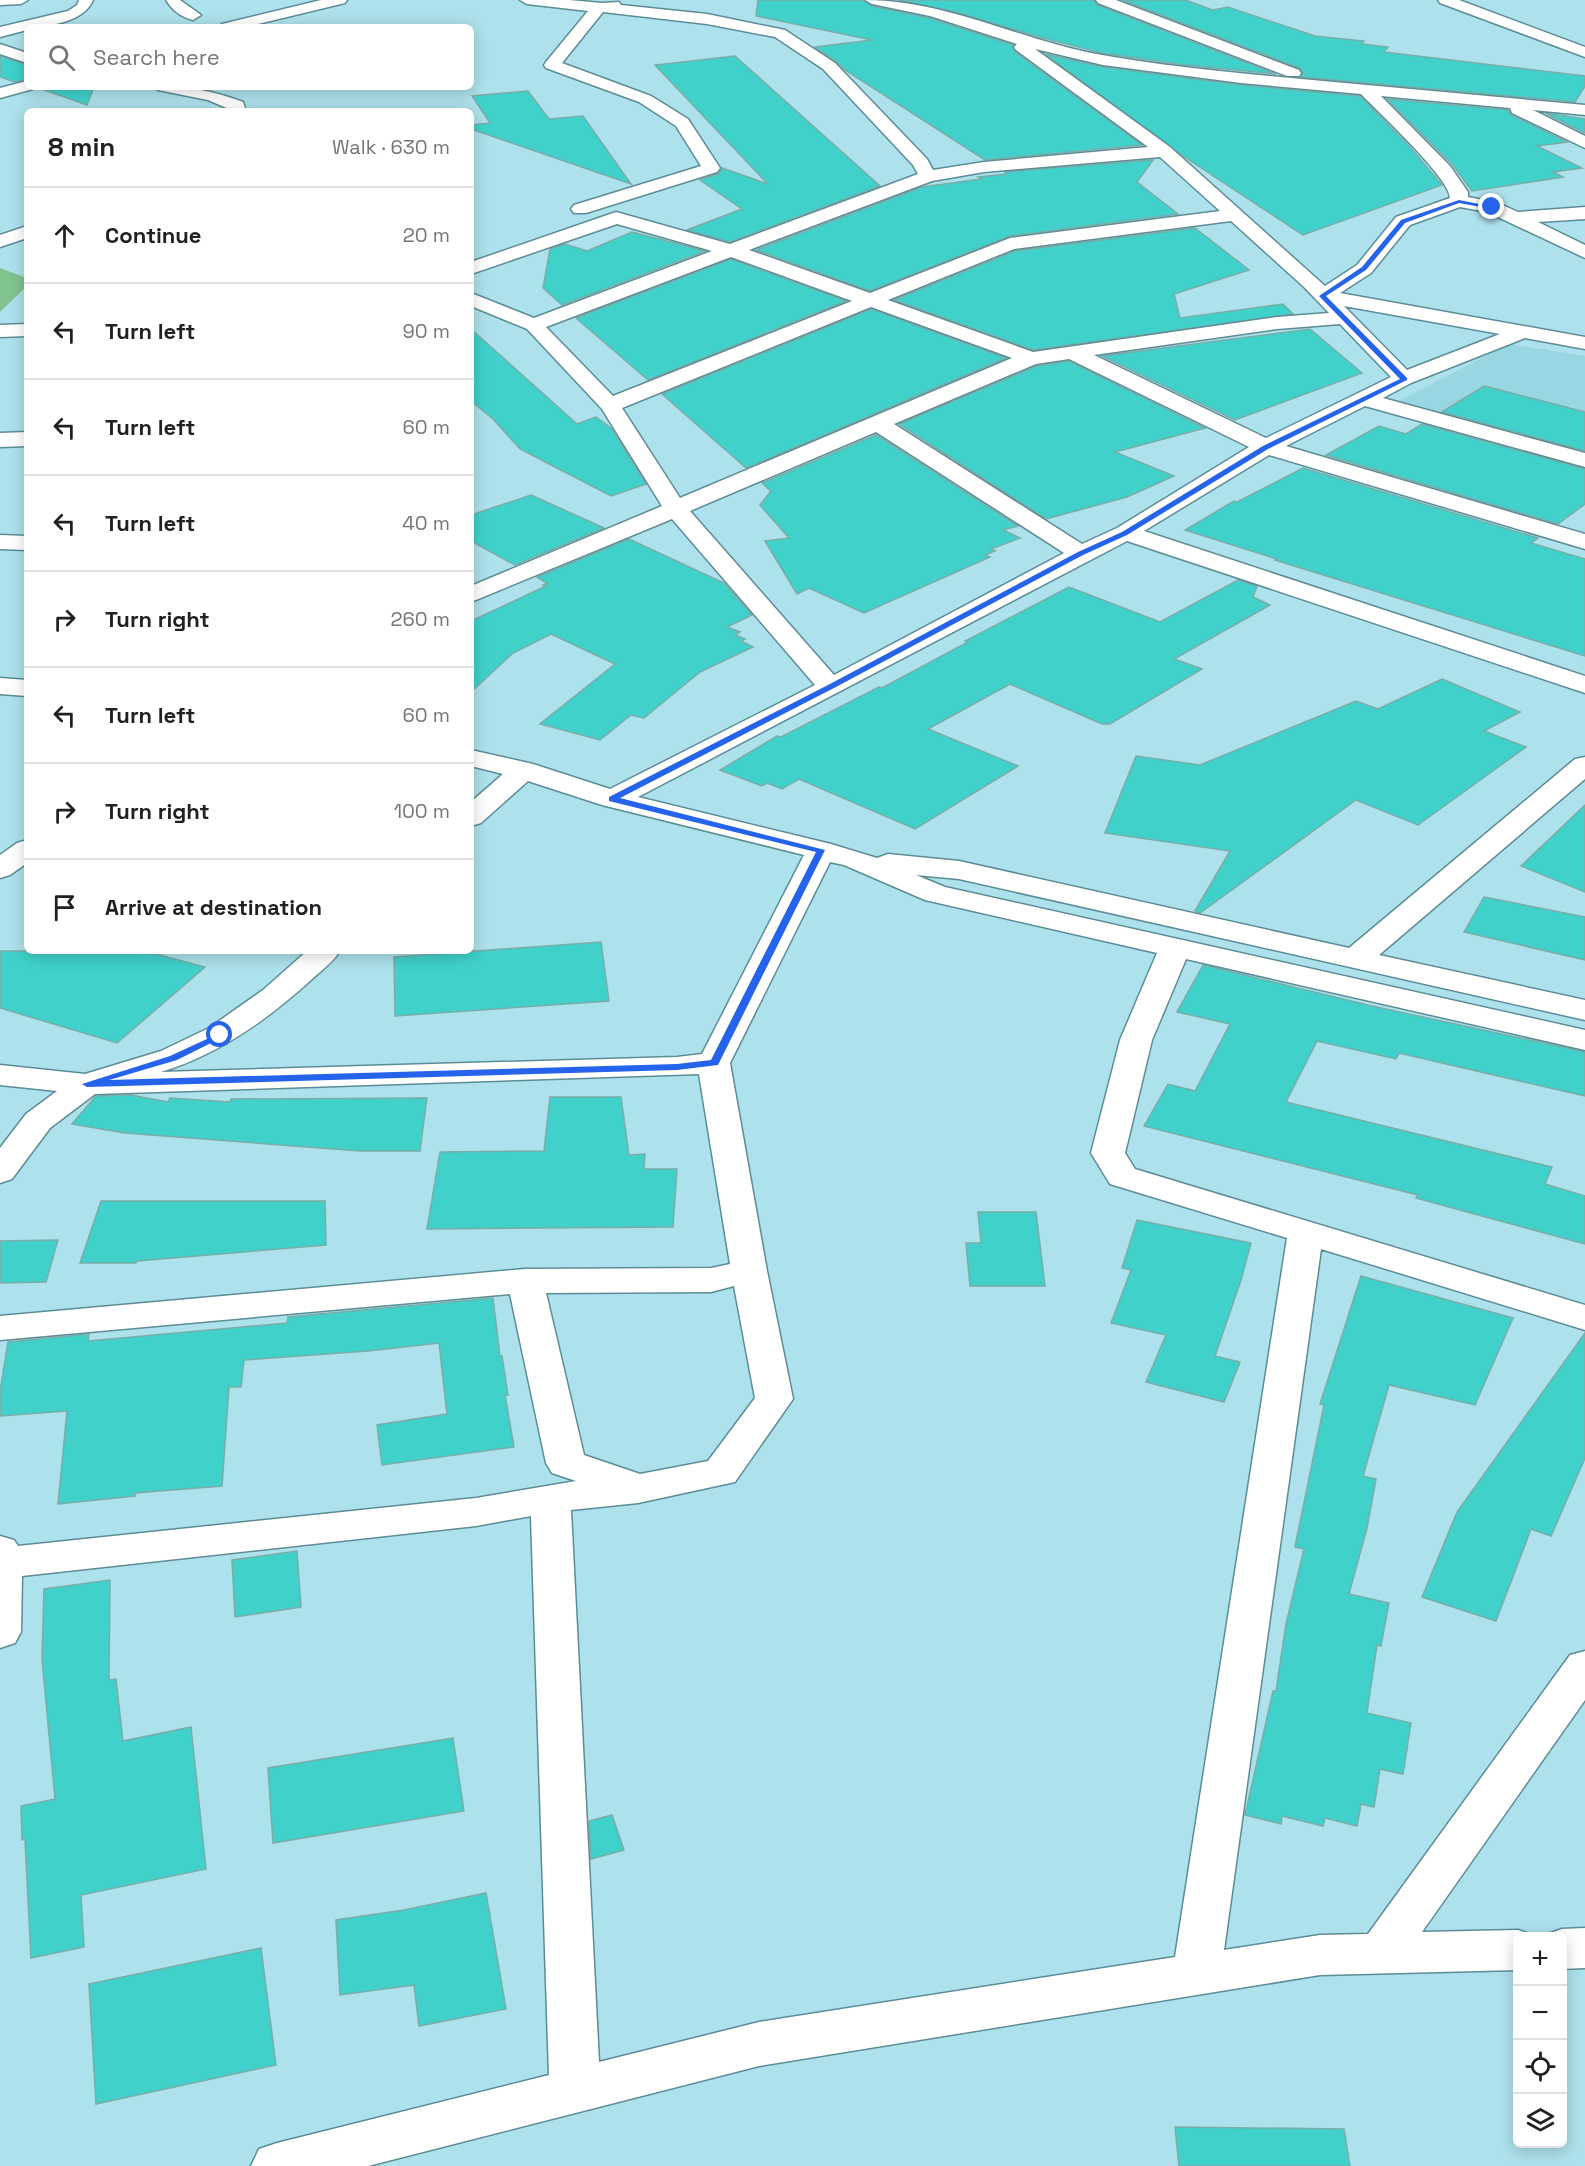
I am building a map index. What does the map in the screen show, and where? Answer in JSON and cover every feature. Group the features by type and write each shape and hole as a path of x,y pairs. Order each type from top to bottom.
{"street":[{"path":"0,1 21,0"},
{"path":"32,24 73,14 83,7 86,0"},
{"path":"174,0 177,6 193,15"},
{"path":"240,24 340,0"},
{"path":"527,0 707,19 780,33 829,66 921,163 928,176"},
{"path":"569,234 564,215 711,168 682,123 645,99 552,65 598,9 633,0"},
{"path":"873,0 933,12 1050,49 1102,60 1241,78 1585,110"},
{"path":"1103,0 1241,51 1322,85"},
{"path":"1445,0 1585,52"},
{"path":"276,24 357,3"},
{"path":"0,32 24,26"},
{"path":"1006,35 1164,152 1322,296 1404,379"},
{"path":"0,49 24,57"},
{"path":"0,82 24,77"},
{"path":"0,93 24,87"},
{"path":"1365,89 1444,170 1459,192 1459,201"},
{"path":"180,90 212,96 237,108"},
{"path":"1503,102 1585,143"},
{"path":"534,325 730,250 878,197 928,176 984,167 1164,152"},
{"path":"1322,296 1364,268 1403,221 1459,201 1492,207 1585,252"},
{"path":"1515,218 1585,213"},
{"path":"610,405 1011,244 1235,215"},
{"path":"474,267 616,218 730,250 1031,358"},
{"path":"0,241 24,233"},
{"path":"1322,296 1585,343"},
{"path":"474,300 534,325 610,405 675,508 831,687"},
{"path":"476,588 675,508 1031,358 1277,323 1343,318"},
{"path":"0,331 24,330"},
{"path":"612,799 1125,533 1266,447 1404,379 1522,332"},
{"path":"1071,352 1266,447 1585,542"},
{"path":"1364,399 1585,459"},
{"path":"876,422 1081,554"},
{"path":"0,440 24,439"},
{"path":"1125,533 1585,685"},
{"path":"0,542 24,543"},
{"path":"0,686 24,688"},
{"path":"474,759 523,770 612,799 854,859 936,894 1585,1040"},
{"path":"1355,958 1585,765"},
{"path":"474,814 523,770"},
{"path":"0,1632 1,1557 476,1512 550,1498 638,1489 721,1472 774,1399 749,1270 714,1063 821,850"},
{"path":"0,869 24,851"},
{"path":"854,859 959,870 1585,1010"},
{"path":"1176,948 1136,1040 1108,1153 1122,1176 1585,1318"},
{"path":"0,1172 38,1121 87,1084 173,1058 220,1035 274,997 322,954"},
{"path":"0,1075 87,1084 666,1068 714,1063"},
{"path":"1196,1975 1306,1233"},
{"path":"0,1328 525,1281 711,1280 749,1270"},
{"path":"525,1281 566,1463 638,1489"},
{"path":"550,1498 575,2091"},
{"path":"1381,1953 1585,1667"},
{"path":"1567,1949 1585,1948"},
{"path":"277,2166 759,2044 1320,1955 1513,1950"}],"shaded area":[{"path":"1509,344 1585,356 1585,453 1397,402"}],"green space":[{"path":"0,268 24,277 24,289 0,312"}],"building":[{"path":"758,0 863,0 872,6 929,18 1013,45 1015,52 1142,145 985,160 845,70 815,47 872,40 756,16"},
{"path":"898,0 1094,0 1097,5 1276,74 1185,65 1102,53 955,12"},
{"path":"1122,0 1185,0 1213,10 1228,7 1315,36 1364,41 1362,44 1388,47 1384,52 1585,76 1585,86 1575,102 1301,77 1303,72 1300,68"},
{"path":"1045,54 1103,67 1241,85 1360,96 1410,147 1442,185 1303,235 1186,158"},
{"path":"0,56 24,64 24,80 15,82 0,77"},
{"path":"735,56 880,186 730,242 687,230 742,209 700,180 718,174 722,168 768,184 655,65"},
{"path":"44,90 93,90 87,105"},
{"path":"528,91 549,119 583,116 631,184 474,130 474,125 490,123 472,96"},
{"path":"1387,99 1508,110 1511,115 1567,142 1537,146 1582,168 1553,172 1563,177 1472,191 1452,164"},
{"path":"1545,113 1585,119 1585,133"},
{"path":"1153,160 1137,182 1178,214 1010,236 870,291 756,250 922,187 981,179 978,177 1006,174 1005,172"},
{"path":"1195,228 1249,270 1174,294 1180,318 1283,304 1293,314 1033,350 894,300 1015,251"},
{"path":"632,232 705,251 562,305 543,288 550,249 565,244 587,251"},
{"path":"731,259 846,301 648,380 576,318"},
{"path":"871,309 1006,358 746,468 662,394"},
{"path":"1310,329 1362,373 1235,420 1102,356"},
{"path":"474,332 577,424 596,417 611,428 646,484 611,496 520,449 493,419 474,403"},
{"path":"1069,361 1205,428 1115,452 1174,476 1127,497 1046,519 899,424 1037,366"},
{"path":"1484,386 1585,412 1585,451 1442,412"},
{"path":"1422,424 1585,469 1585,504 1558,524 1326,455 1379,426 1406,434"},
{"path":"876,435 1018,526 1003,530 1020,538 991,549 995,551 985,555 990,557 864,613 809,588 797,594 765,541 789,538 760,505 771,491 762,483"},
{"path":"1303,468 1538,538 1531,543 1585,559 1585,656 1185,530 1234,501 1237,502"},
{"path":"531,495 604,528 515,565 474,543 474,514"},
{"path":"629,539 724,583 752,615 727,627 740,632 735,635 745,639 741,641 753,647 700,672 644,718 631,715 600,740 540,724 615,664 551,634 513,653 474,689 474,620 546,586 543,585 547,583 537,577"},
{"path":"1238,580 1257,586 1253,597 1270,605 1174,659 1202,669 1110,724 1102,724 1010,684 928,729 1018,766 915,829 799,779 782,789 767,783 762,786 720,770 777,736 781,737 879,687 882,688 968,642 965,641 1069,587 1160,622"},
{"path":"1442,679 1520,712 1484,731 1526,747 1418,825 1356,800 1200,913 1195,911 1230,851 1105,833 1136,756 1200,765 1356,701 1378,709"},
{"path":"1585,805 1585,892 1521,866"},
{"path":"1484,897 1585,917 1585,960 1464,932"},
{"path":"601,942 609,1001 395,1016 394,957 474,954 474,951"},
{"path":"0,951 24,951 24,954 156,954 205,967 117,1043 0,1008"},
{"path":"1203,965 1372,1006 1585,1052 1585,1096 1399,1053 1396,1059 1317,1041 1286,1102 1552,1167 1545,1184 1585,1196 1585,1244 1416,1198 1418,1195 1144,1126 1168,1084 1195,1091 1230,1024 1177,1012"},
{"path":"131,1095 168,1102 170,1098 230,1102 231,1099 427,1098 420,1151 360,1151 125,1133 72,1124 96,1096"},
{"path":"550,1097 621,1097 629,1155 645,1154 644,1169 677,1169 673,1227 427,1229 440,1152 544,1151"},
{"path":"101,1201 325,1201 326,1245 137,1261 136,1263 80,1263"},
{"path":"978,1212 1036,1212 1045,1286 970,1286 966,1243 981,1243"},
{"path":"1137,1220 1251,1243 1215,1356 1240,1362 1224,1402 1146,1382 1166,1335 1111,1323 1131,1270 1122,1268"},
{"path":"58,1240 46,1282 0,1283 0,1241"},
{"path":"1361,1276 1513,1318 1475,1405 1389,1385 1363,1476 1376,1479 1367,1528 1349,1594 1389,1603 1381,1646 1377,1645 1367,1713 1411,1723 1403,1774 1380,1769 1374,1807 1361,1804 1357,1826 1325,1818 1323,1826 1282,1816 1281,1824 1245,1815 1273,1691 1276,1691 1286,1624 1304,1549 1295,1547 1324,1405 1320,1404"},
{"path":"493,1298 514,1447 382,1465 377,1425 447,1414 439,1343 368,1351 244,1360 241,1387 229,1387 222,1486 135,1493 135,1496 58,1504 67,1411 0,1416 0,1392 8,1342 89,1334 88,1341 287,1323 288,1317"},
{"path":"1585,1333 1585,1458 1551,1536 1531,1529 1496,1621 1422,1597 1457,1512"},
{"path":"297,1551 301,1607 235,1617 232,1560"},
{"path":"110,1580 109,1680 116,1679 123,1741 191,1727 206,1869 81,1895 84,1947 31,1958 25,1839 22,1840 21,1806 55,1799 42,1659 44,1589"},
{"path":"453,1738 464,1811 273,1843 268,1768"},
{"path":"612,1815 624,1850 591,1859 589,1821"},
{"path":"486,1893 506,2009 419,2026 414,1985 340,1995 336,1920 404,1910"},
{"path":"261,1948 276,2065 96,2104 89,1984"},
{"path":"1175,2127 1344,2129 1350,2166 1179,2166"}],"route":[{"path":"220,1035 173,1058 87,1084 677,1067 714,1063 821,850 612,799 1125,533 1266,447 1404,379 1322,296 1364,268 1403,221 1459,201 1492,207"}]}
